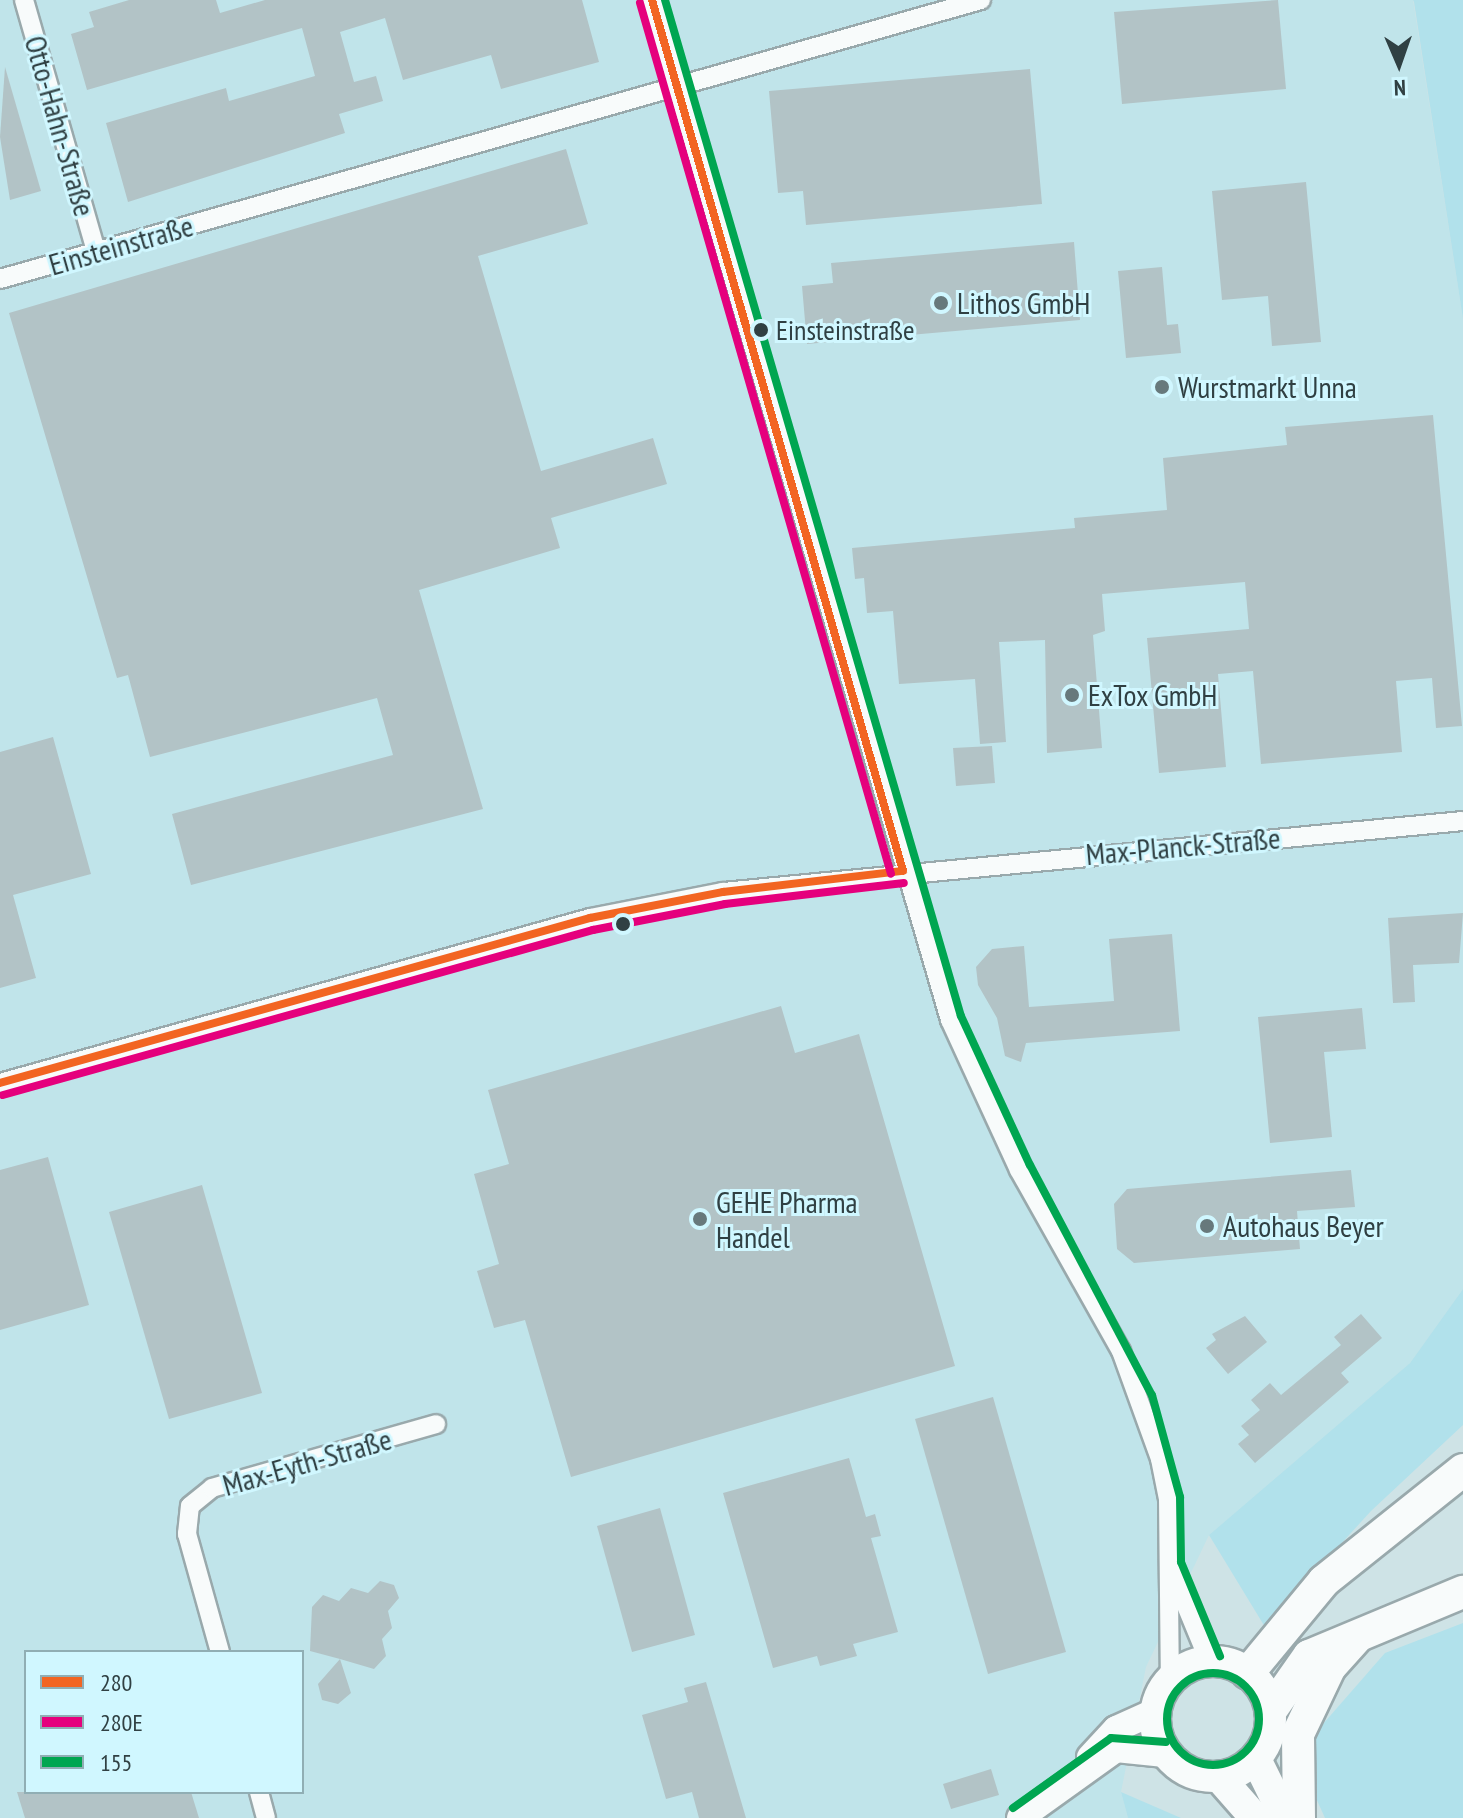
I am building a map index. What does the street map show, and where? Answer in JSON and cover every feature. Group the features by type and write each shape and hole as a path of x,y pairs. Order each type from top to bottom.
{"highway":[{"path":"1248,1673 1324,1581 1463,1470"},
{"path":"1271,1710 1309,1656 1365,1629 1463,1592"},
{"path":"1299,1818 1298,1734 1330,1667 1365,1629"}],"main road":[{"path":"1020,1818 1085,1765 1116,1729 1154,1712 1170,1679 1209,1661 1248,1673 1271,1710 1269,1737 1256,1759 1220,1778"},
{"path":"1154,1712 1165,1754 1180,1769 1220,1778 1255,1818"},
{"path":"1085,1765 1116,1749 1165,1754"},
{"path":"1256,1759 1285,1818"}],"street":[{"name":"Otto-Hahn-Straße","path":"24,0 96,251"},
{"path":"652,0 903,871 977,1086 1141,1399 1168,1499 1170,1679"},
{"name":"Einsteinstraße","path":"0,279 981,0"},
{"name":"Max-Planck-Straße","path":"0,1083 590,918 723,892 903,871 1463,821"},
{"name":"Max-Eyth-Straße","path":"219,1650 187,1534 190,1506 212,1488 436,1424"},
{"path":"1169,1564 1209,1661"},
{"path":"260,1794 266,1818"}],"shaded area":[{"path":"0,0 1413,0 1463,319 1463,1289 1410,1363 1209,1535 1146,1667 1121,1792 1128,1818 0,1818"},
{"path":"1463,0 1463,319 1414,2"},
{"path":"1463,1289 1463,1425 1371,1511 1265,1627 1209,1535 1410,1363"},
{"path":"1463,1623 1463,1818 1325,1818 1315,1796 1316,1732 1385,1653"},
{"path":"1121,1792 1181,1818 1128,1818"}],"building":[{"path":"129,0 216,0 220,13 265,0 582,0 599,62 501,89 491,55 403,80 385,18 340,32 354,82 376,76 383,101 339,114 345,133 128,202 106,123 226,88 229,101 315,76 302,28 87,90 71,34 94,27 89,12"},
{"path":"1278,0 1286,89 1122,104 1114,12"},
{"path":"5,67 41,191 10,200 0,137"},
{"path":"1030,69 1042,204 806,225 803,191 778,193 769,91"},
{"path":"566,149 588,224 478,256 541,471 653,438 667,484 551,518 560,548 419,590 483,809 191,885 172,814 393,755 377,698 150,757 128,675 117,678 9,313"},
{"path":"1306,182 1321,342 1272,346 1268,296 1222,300 1212,191"},
{"name":"Lithos GmbH","path":"1074,242 1080,320 807,344 802,286 833,283 831,263"},
{"path":"1162,267 1167,325 1178,324 1181,353 1126,358 1118,271"},
{"path":"1433,415 1462,726 1436,728 1432,678 1396,681 1402,752 1261,764 1253,671 1218,674 1226,767 1159,773 1147,638 1249,629 1245,582 1102,594 1105,631 1093,635 1102,748 1047,753 1045,640 999,642 1006,742 980,744 975,679 899,684 893,611 867,613 864,578 855,579 852,548 1075,528 1074,518 1167,510 1163,458 1287,445 1285,427"},
{"path":"53,737 91,874 13,895 36,978 0,988 0,752"},
{"path":"992,746 995,783 956,786 953,748"},
{"path":"1463,913 1459,963 1413,965 1415,1002 1393,1003 1388,918"},
{"path":"1172,934 1180,1031 1026,1043 1021,1062 1005,1056 997,1018 978,985 976,967 992,949 1024,946 1029,1007 1114,1001 1109,939"},
{"name":"GEHE Pharma Handel","path":"781,1006 795,1053 859,1034 955,1366 571,1477 525,1320 494,1328 477,1271 499,1264 474,1174 509,1164 488,1090"},
{"path":"1362,1008 1366,1049 1324,1052 1332,1137 1270,1143 1258,1017"},
{"path":"48,1157 89,1305 0,1330 0,1170"},
{"name":"Autohaus Beyer","path":"1351,1170 1355,1207 1297,1211 1300,1249 1134,1263 1117,1249 1114,1204 1127,1189"},
{"path":"202,1185 262,1393 169,1419 109,1212"},
{"path":"1361,1314 1382,1338 1341,1373 1349,1382 1255,1463 1238,1444 1249,1435 1241,1426 1260,1410 1251,1400 1270,1383 1281,1395 1341,1345 1334,1337"},
{"path":"1245,1316 1267,1342 1228,1374 1206,1348 1216,1340 1212,1334"},
{"path":"993,1397 1066,1652 988,1674 915,1419"},
{"path":"849,1458 866,1517 875,1514 881,1536 871,1538 898,1632 853,1644 857,1656 820,1666 817,1656 773,1668 723,1493"},
{"path":"660,1508 695,1635 632,1652 597,1526"},
{"path":"380,1581 394,1585 399,1598 388,1611 392,1628 382,1639 386,1656 374,1669 310,1651 312,1607 323,1595 339,1601 351,1588 368,1593"},
{"path":"340,1659 351,1693 338,1704 322,1700 318,1684"},
{"path":"706,1682 746,1818 699,1818 692,1792 666,1799 642,1715 688,1702 684,1688"},
{"path":"991,1769 999,1795 951,1809 943,1784"},
{"path":"17,1792 192,1794 199,1818 25,1818"}],"transit line":[{"name":"280","path":"652,0 903,871"},
{"name":"155","path":"665,0 961,1016 1030,1165 1152,1395 1180,1497 1181,1562 1220,1656"},
{"name":"280E","path":"640,3 891,874"},
{"name":"280","path":"0,1083 590,918 723,892 903,871"},
{"name":"280E","path":"3,1095 593,930 725,904 904,883"},
{"name":"155","path":"1213,1673 1231,1676 1246,1686 1256,1701 1259,1719 1256,1737 1246,1752 1231,1762 1213,1765 1195,1762 1180,1752 1170,1737 1167,1719 1170,1701 1180,1686 1195,1676 1213,1673"},
{"name":"155","path":"1013,1808 1111,1738 1166,1742"}],"place":[{"name":"Lithos GmbH","path":"941,303"},
{"name":"Einsteinstraße","path":"761,330"},
{"name":"Wurstmarkt Unna","path":"1162,387"},
{"name":"ExTox GmbH","path":"1072,695"},
{"name":"GEHE Pharma Handel","path":"700,1219"},
{"name":"Autohaus Beyer","path":"1207,1226"}]}
